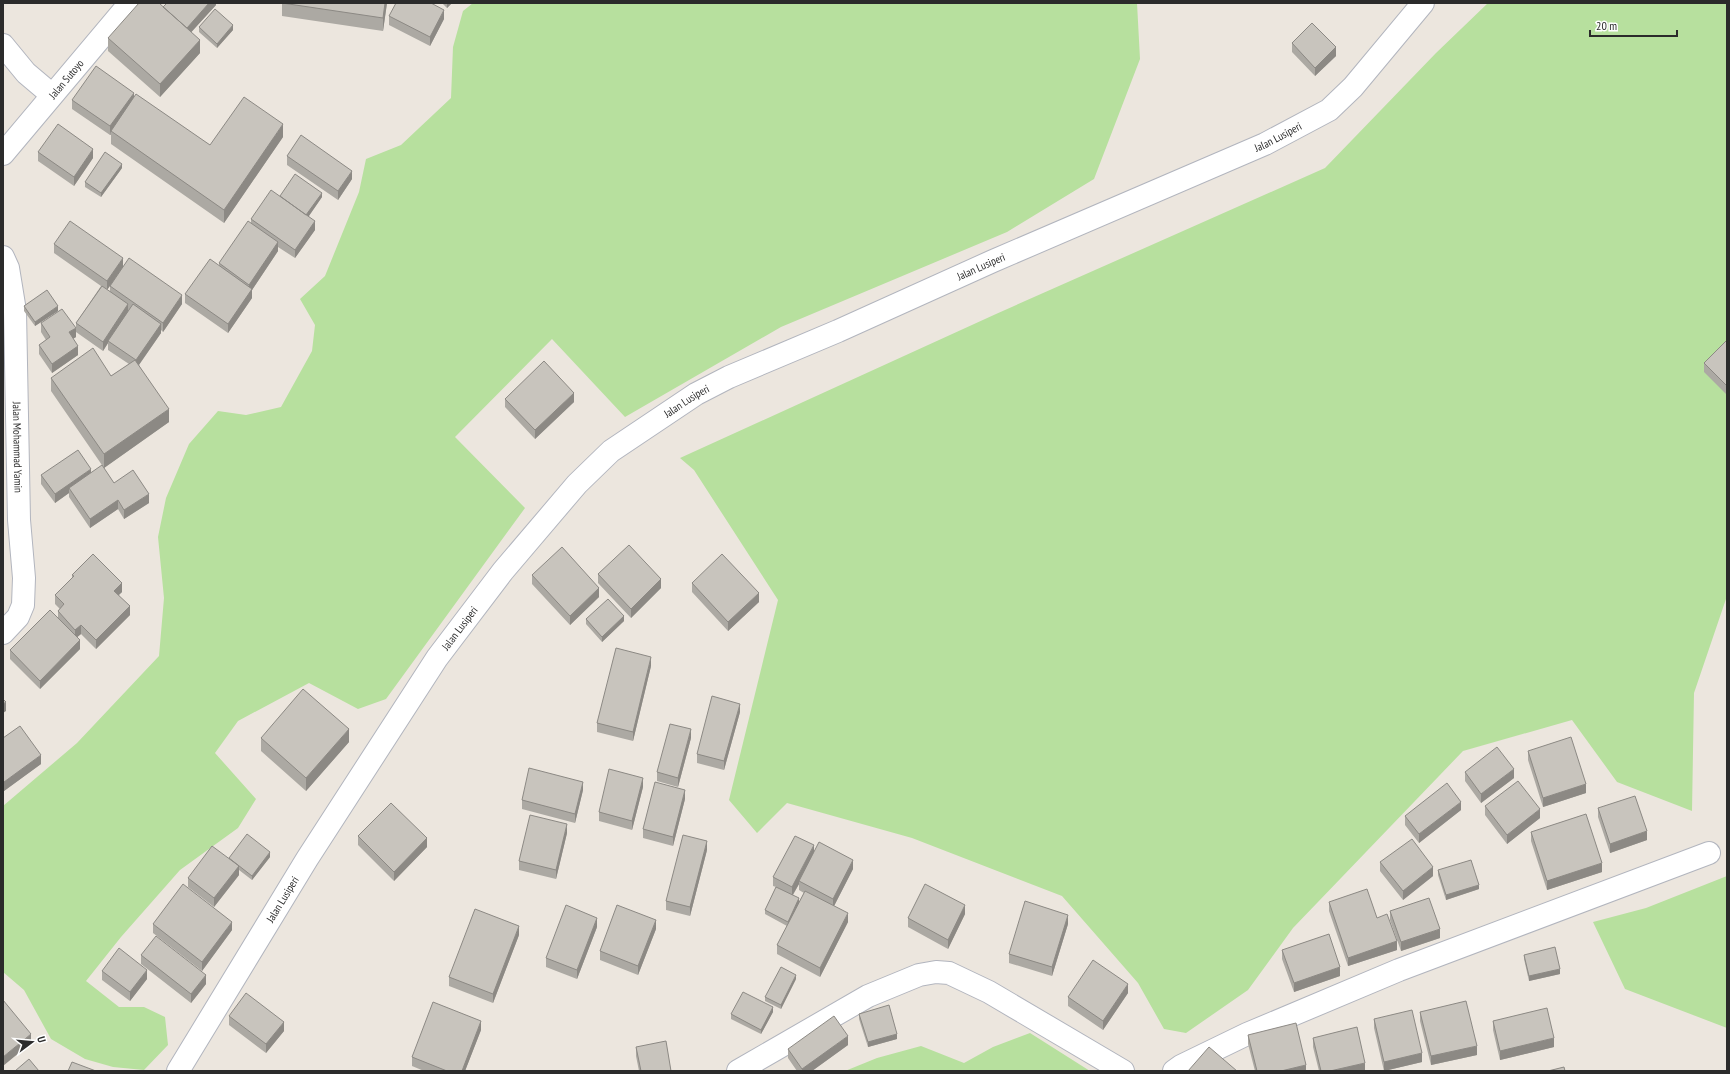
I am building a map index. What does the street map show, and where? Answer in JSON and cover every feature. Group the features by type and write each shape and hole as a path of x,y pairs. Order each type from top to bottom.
{"street":[{"name":"Jalan Sutoyo","path":"3,154 130,3"},
{"name":"Jalan Lusiperi","path":"178,1071 303,866 437,658 503,571 577,484 611,450 696,394 729,377 845,327 993,260 1265,144 1317,117 1329,110 1353,87 1423,3"},
{"path":"3,45 26,73 52,94"},
{"name":"Jalan Mohammad Yamin","path":"3,257 8,268 15,311 19,520 24,578 23,605 18,617 3,633"},
{"path":"1174,1071 1181,1066 1247,1034 1399,970 1709,853"},
{"path":"738,1071 868,996 919,975 936,972 949,973 989,992 1123,1071"}],"green space":[{"path":"473,3 1137,3 1140,59 1094,179 1007,232 781,327 625,417 552,339 455,437 525,508 386,699 358,709 309,683 238,721 215,753 256,799 238,828 180,870 121,937 86,981 119,1007 144,1007 165,1017 168,1045 144,1070 113,1067 85,1059 51,1039 24,990 3,972 3,806 77,743 159,656 164,598 158,537 166,498 189,444 218,411 246,415 281,407 312,351 315,325 300,299 325,276 359,192 366,159 401,145 451,98 453,47 463,11"},
{"path":"1488,3 1727,3 1727,596 1694,693 1692,811 1617,782 1572,720 1463,751 1293,928 1248,990 1186,1033 1164,1029 1138,983 1062,896 912,838 787,803 757,833 729,800 778,600 694,470 680,458 996,314 1325,168 1436,53"},
{"path":"1727,876 1727,1028 1625,989 1593,922 1646,908"},
{"path":"1030,1033 1090,1071 845,1071 877,1058 921,1046 964,1063 993,1047"}],"building":[{"path":"139,3 159,3 200,40 160,84 108,38"},
{"path":"167,3 209,3 187,28 163,7"},
{"path":"282,3 385,3 383,18"},
{"path":"396,3 431,3 444,10 430,37 389,16"},
{"path":"215,9 233,25 217,44 199,27"},
{"path":"1312,23 1336,47 1315,68 1292,43"},
{"path":"96,66 134,93 110,126 72,100"},
{"path":"136,94 210,145 244,97 283,124 224,210 111,131"},
{"path":"58,124 93,149 74,177 38,152"},
{"path":"301,135 352,171 338,191 287,156"},
{"path":"105,152 122,164 101,193 85,182"},
{"path":"295,174 322,193 306,215 280,196"},
{"path":"271,190 315,221 295,250 251,219"},
{"path":"70,221 123,258 107,281 54,244"},
{"path":"248,221 278,242 249,285 219,263"},
{"path":"129,258 182,295 163,323 110,286"},
{"path":"210,259 252,289 228,324 185,294"},
{"path":"102,286 128,304 103,342 76,323"},
{"path":"47,290 58,306 35,322 24,306"},
{"path":"133,304 161,324 136,360 108,341"},
{"path":"62,309 76,328 69,332 78,346 52,364 39,345 50,337 41,323"},
{"path":"1727,340 1727,386 1704,363"},
{"path":"93,348 111,376 135,360 169,409 104,454 51,378"},
{"path":"544,361 574,393 535,430 505,399"},
{"path":"78,450 91,469 55,494 41,475"},
{"path":"102,465 114,483 133,470 149,494 124,510 118,500 90,519 69,488"},
{"path":"629,545 661,579 631,609 598,574"},
{"path":"562,547 599,588 570,616 532,575"},
{"path":"93,554 122,583 114,591 130,606 96,640 81,625 75,630 58,611 64,604 55,595"},
{"path":"722,554 759,593 728,622 692,583"},
{"path":"608,599 624,616 602,637 586,619"},
{"path":"50,610 80,640 40,681 10,650"},
{"path":"616,648 651,657 633,732 597,723"},
{"path":"303,689 349,729 306,778 261,738"},
{"path":"712,696 740,704 724,761 697,754"},
{"path":"670,724 691,729 678,778 657,772"},
{"path":"20,726 41,755 4,782 3,738"},
{"path":"1571,737 1586,784 1543,798 1528,751"},
{"path":"1497,747 1514,769 1481,794 1465,772"},
{"path":"529,768 583,782 575,814 522,800"},
{"path":"609,769 643,778 632,821 599,812"},
{"path":"1518,781 1540,809 1507,835 1485,806"},
{"path":"655,782 685,790 673,837 643,829"},
{"path":"1447,783 1461,802 1419,834 1405,816"},
{"path":"1635,796 1647,831 1610,844 1598,808"},
{"path":"391,803 427,838 394,872 358,836"},
{"path":"1586,814 1602,863 1547,881 1531,832"},
{"path":"530,815 567,824 556,870 519,861"},
{"path":"247,834 270,852 252,876 229,858"},
{"path":"683,835 707,841 690,907 666,901"},
{"path":"795,836 814,845 792,887 773,877"},
{"path":"1412,839 1433,867 1403,891 1380,862"},
{"path":"819,842 853,860 833,899 799,881"},
{"path":"212,846 239,866 214,898 188,878"},
{"path":"1471,860 1479,885 1446,895 1438,870"},
{"path":"183,884 232,922 202,962 153,924"},
{"path":"925,884 965,905 948,940 908,918"},
{"path":"776,887 799,898 788,922 765,910"},
{"path":"1367,889 1377,918 1387,914 1397,941 1348,958 1329,902"},
{"path":"805,891 848,913 820,968 777,945"},
{"path":"1429,898 1440,929 1401,942 1390,911"},
{"path":"1025,901 1068,915 1052,967 1009,954"},
{"path":"566,905 597,918 577,970 546,958"},
{"path":"617,905 656,920 638,966 600,951"},
{"path":"475,909 519,926 493,994 449,977"},
{"path":"1329,934 1340,967 1294,983 1282,950"},
{"path":"156,936 206,975 191,994 141,955"},
{"path":"1555,947 1560,969 1529,976 1524,955"},
{"path":"119,948 147,970 130,992 102,971"},
{"path":"1093,960 1128,984 1103,1021 1068,997"},
{"path":"781,967 796,975 781,1005 765,997"},
{"path":"743,992 773,1007 761,1030 731,1014"},
{"path":"246,993 284,1022 266,1044 229,1016"},
{"path":"3,1000 31,1034 3,1057"},
{"path":"1466,1001 1477,1046 1431,1056 1420,1012"},
{"path":"433,1002 481,1021 462,1071 447,1071 412,1057"},
{"path":"889,1005 897,1034 868,1042 859,1014"},
{"path":"1547,1008 1554,1038 1500,1051 1493,1021"},
{"path":"1412,1010 1422,1053 1384,1062 1374,1019"},
{"path":"834,1016 848,1036 802,1069 788,1049"},
{"path":"1296,1023 1306,1065 1281,1071 1257,1071 1248,1035"},
{"path":"1357,1027 1365,1063 1330,1071 1321,1071 1313,1038"},
{"path":"666,1041 671,1071 641,1071 636,1047"},
{"path":"1209,1047 1237,1071 1188,1071"},
{"path":"29,1059 39,1071 15,1071"},
{"path":"72,1062 96,1071 68,1071"},
{"path":"1564,1067 1565,1071 1548,1071"}]}
